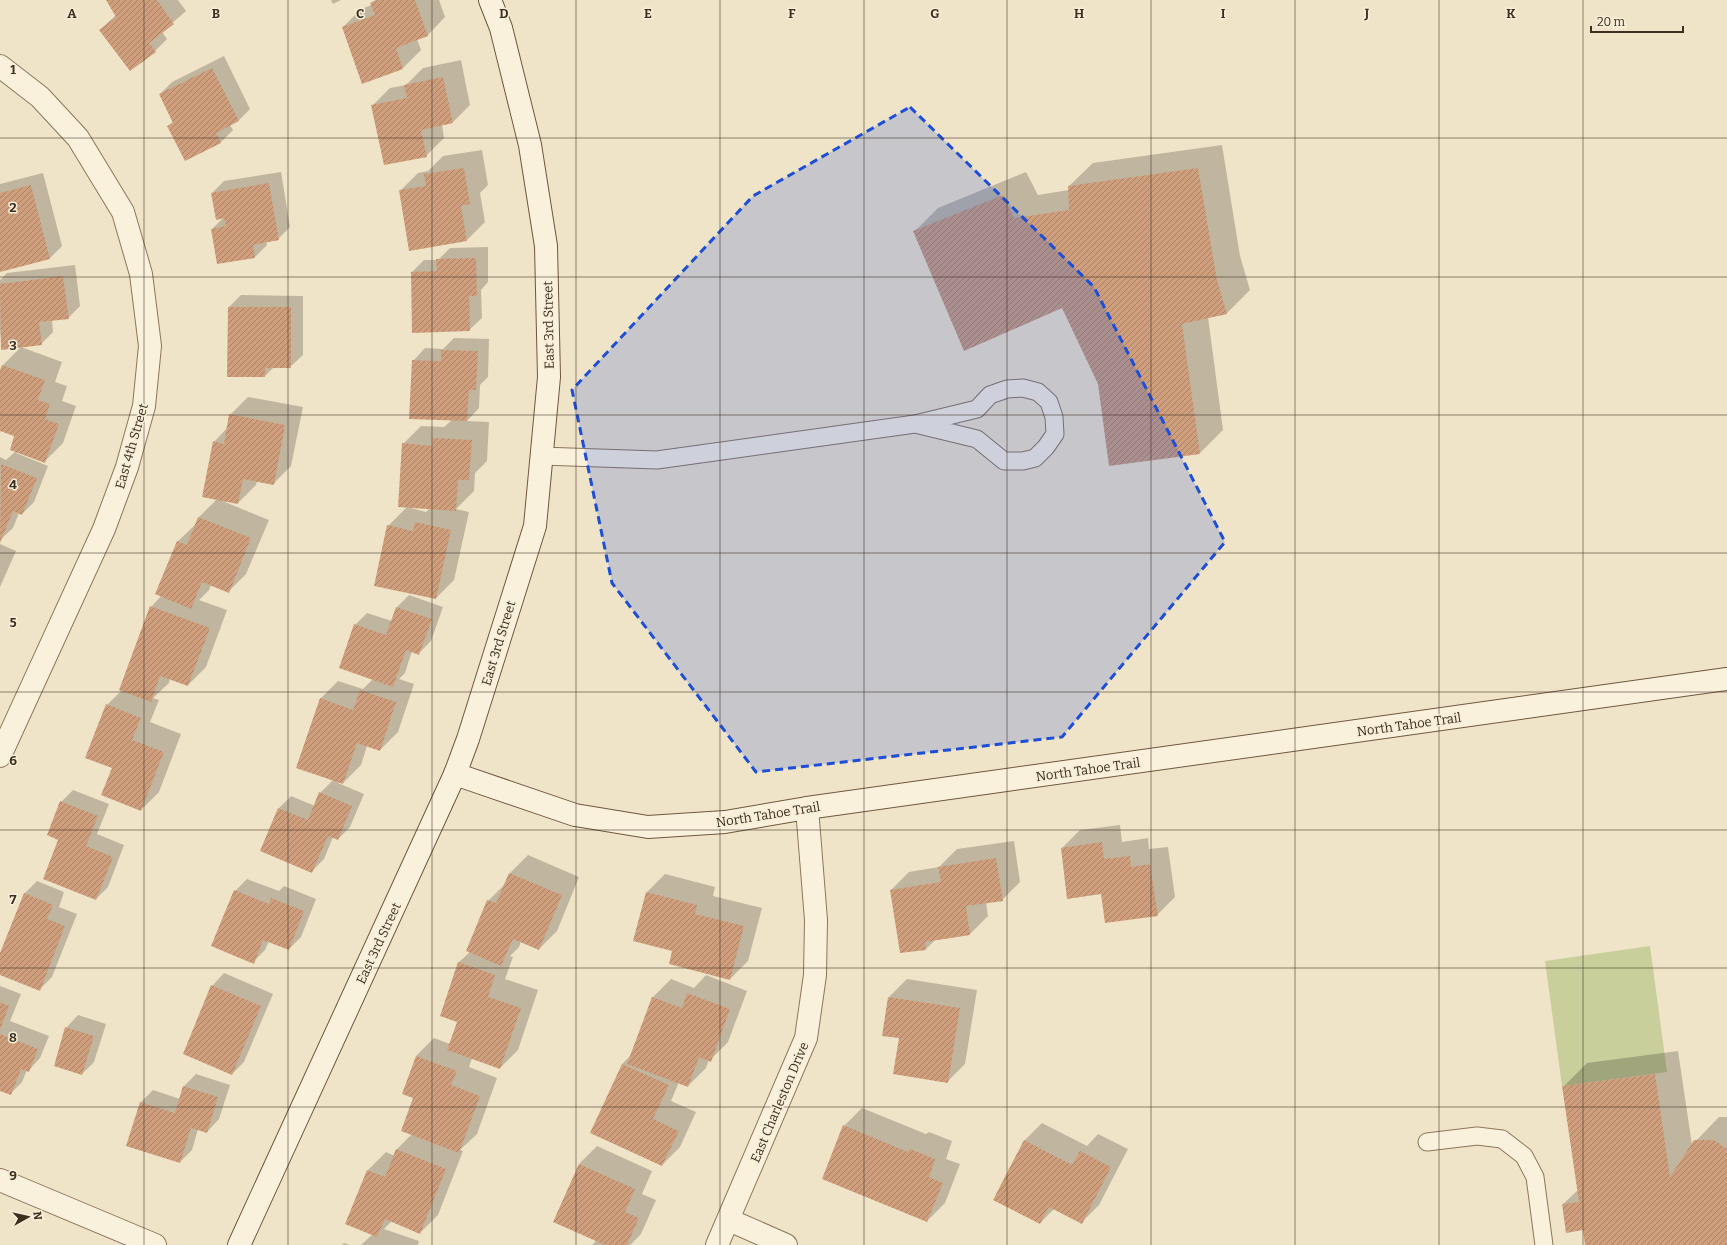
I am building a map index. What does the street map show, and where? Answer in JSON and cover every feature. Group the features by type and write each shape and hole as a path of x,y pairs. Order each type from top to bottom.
{"street":[{"name":"East 3rd Street","path":"239,1245 455,774 468,739 535,526 550,377 546,246 530,145 501,28 490,0"},
{"name":"East 4th Street","path":"0,66 40,97 78,138 122,212 141,274 150,346 144,406 127,467 104,529 0,756"},
{"name":"North Tahoe Trail","path":"455,774 575,815 648,827 725,822 807,808 1727,679"},
{"name":"East Charleston Drive","path":"717,1245 806,1038 815,975 816,920 807,808"},
{"path":"0,1180 155,1245"},
{"path":"729,1220 786,1245"}],"lane":[{"path":"541,456 657,460 915,424 977,409 990,396 1007,389 1023,388 1038,392 1049,402 1054,417 1055,434 1046,447 1035,458 1023,461 1004,461 977,439 915,424"},
{"path":"1426,1142 1477,1136 1502,1139 1524,1156 1535,1177 1544,1245"}],"highlighted area":[{"path":"910,107 1094,287 1225,542 1062,737 756,772 612,583 572,390 753,196"}],"green space":[{"path":"1650,946 1667,1072 1562,1086 1545,961"}],"building":[{"path":"106,0 157,0 174,24 149,43 156,52 130,71 99,30 116,17"},
{"path":"378,0 415,0 428,36 396,48 403,69 362,84 342,27 375,15 370,3"},
{"path":"212,68 239,121 216,133 221,143 185,161 167,126 173,123 159,94"},
{"path":"443,77 453,123 421,130 427,157 384,165 371,105 407,98 404,85"},
{"path":"464,168 470,204 461,206 467,241 409,251 399,190 426,186 424,174"},
{"path":"1198,168 1217,280 1227,314 1182,324 1200,454 1109,466 1098,384 1062,308 964,351 913,231 1003,195 1014,218 1069,210 1068,186"},
{"path":"269,183 279,240 253,245 255,258 217,264 211,229 226,226 224,218 216,220 211,193"},
{"path":"31,185 50,259 0,272 0,193"},
{"path":"476,258 477,296 469,296 470,331 412,333 411,272 437,271 436,259"},
{"path":"63,276 69,319 39,322 42,345 1,350 0,284"},
{"path":"228,307 291,307 291,368 265,368 265,377 227,377"},
{"path":"441,350 478,351 476,390 469,390 467,421 409,419 412,360 441,361"},
{"path":"2,365 45,380 38,400 50,404 45,419 59,424 45,463 10,450 14,436 0,431 0,370"},
{"path":"229,414 285,425 274,485 243,479 238,504 202,497 213,441 224,444"},
{"path":"433,438 472,440 469,480 458,480 456,511 398,507 402,443 432,446"},
{"path":"1,464 37,478 22,515 13,511 0,543"},
{"path":"198,517 251,538 229,593 202,582 191,609 155,594 177,541 187,545"},
{"path":"415,522 451,530 436,599 374,586 387,525 413,531"},
{"path":"150,606 210,628 188,686 160,676 151,702 119,690"},
{"path":"396,607 432,619 419,655 406,650 393,687 339,668 354,624 386,635"},
{"path":"360,690 396,702 380,751 357,743 343,784 296,768 320,698 353,710"},
{"path":"106,704 141,718 132,740 164,752 141,811 101,795 112,768 85,758"},
{"path":"319,792 352,806 338,840 328,836 312,873 260,851 278,808 308,820"},
{"path":"60,801 98,816 86,846 113,857 96,900 43,879 58,840 47,835"},
{"path":"1102,842 1104,859 1130,856 1131,867 1150,864 1158,916 1105,923 1101,894 1067,899 1061,848"},
{"path":"996,858 1003,901 966,906 970,935 925,942 926,950 900,953 890,890 941,882 938,867"},
{"path":"509,873 562,895 539,950 513,939 501,966 466,951 487,900 496,903"},
{"path":"234,890 269,904 271,898 304,911 289,950 263,940 254,964 211,946"},
{"path":"646,892 697,905 695,914 744,926 730,980 669,964 672,951 633,941"},
{"path":"24,893 53,905 47,919 65,926 40,991 0,975 0,953"},
{"path":"458,962 495,975 488,997 521,1008 500,1069 447,1050 457,1022 440,1016"},
{"path":"211,985 261,1006 232,1075 183,1054"},
{"path":"687,993 730,1009 711,1062 699,1057 688,1087 627,1064 652,997 682,1008"},
{"path":"888,997 960,1008 948,1083 893,1074 899,1038 882,1036"},
{"path":"0,1002 9,1006 0,1030"},
{"path":"65,1027 94,1036 82,1075 54,1066"},
{"path":"0,1034 38,1049 29,1072 21,1069 11,1095 0,1091"},
{"path":"416,1056 457,1071 451,1085 480,1096 459,1153 401,1131 413,1098 402,1094"},
{"path":"622,1064 669,1085 653,1119 679,1131 662,1166 590,1133"},
{"path":"1655,1074 1670,1177 1694,1140 1714,1140 1727,1149 1727,1245 1585,1245 1583,1230 1566,1233 1562,1204 1579,1202 1562,1086"},
{"path":"183,1086 218,1097 207,1133 191,1128 180,1163 126,1146 140,1102 175,1113"},
{"path":"843,1125 908,1152 910,1149 935,1159 929,1177 943,1183 927,1222 822,1179"},
{"path":"1024,1140 1072,1165 1080,1151 1111,1167 1082,1224 1049,1207 1040,1224 993,1200"},
{"path":"396,1149 446,1169 420,1234 385,1219 377,1237 345,1224 367,1170 385,1177"},
{"path":"579,1164 635,1189 625,1212 639,1218 627,1245 605,1245 553,1222"}]}
